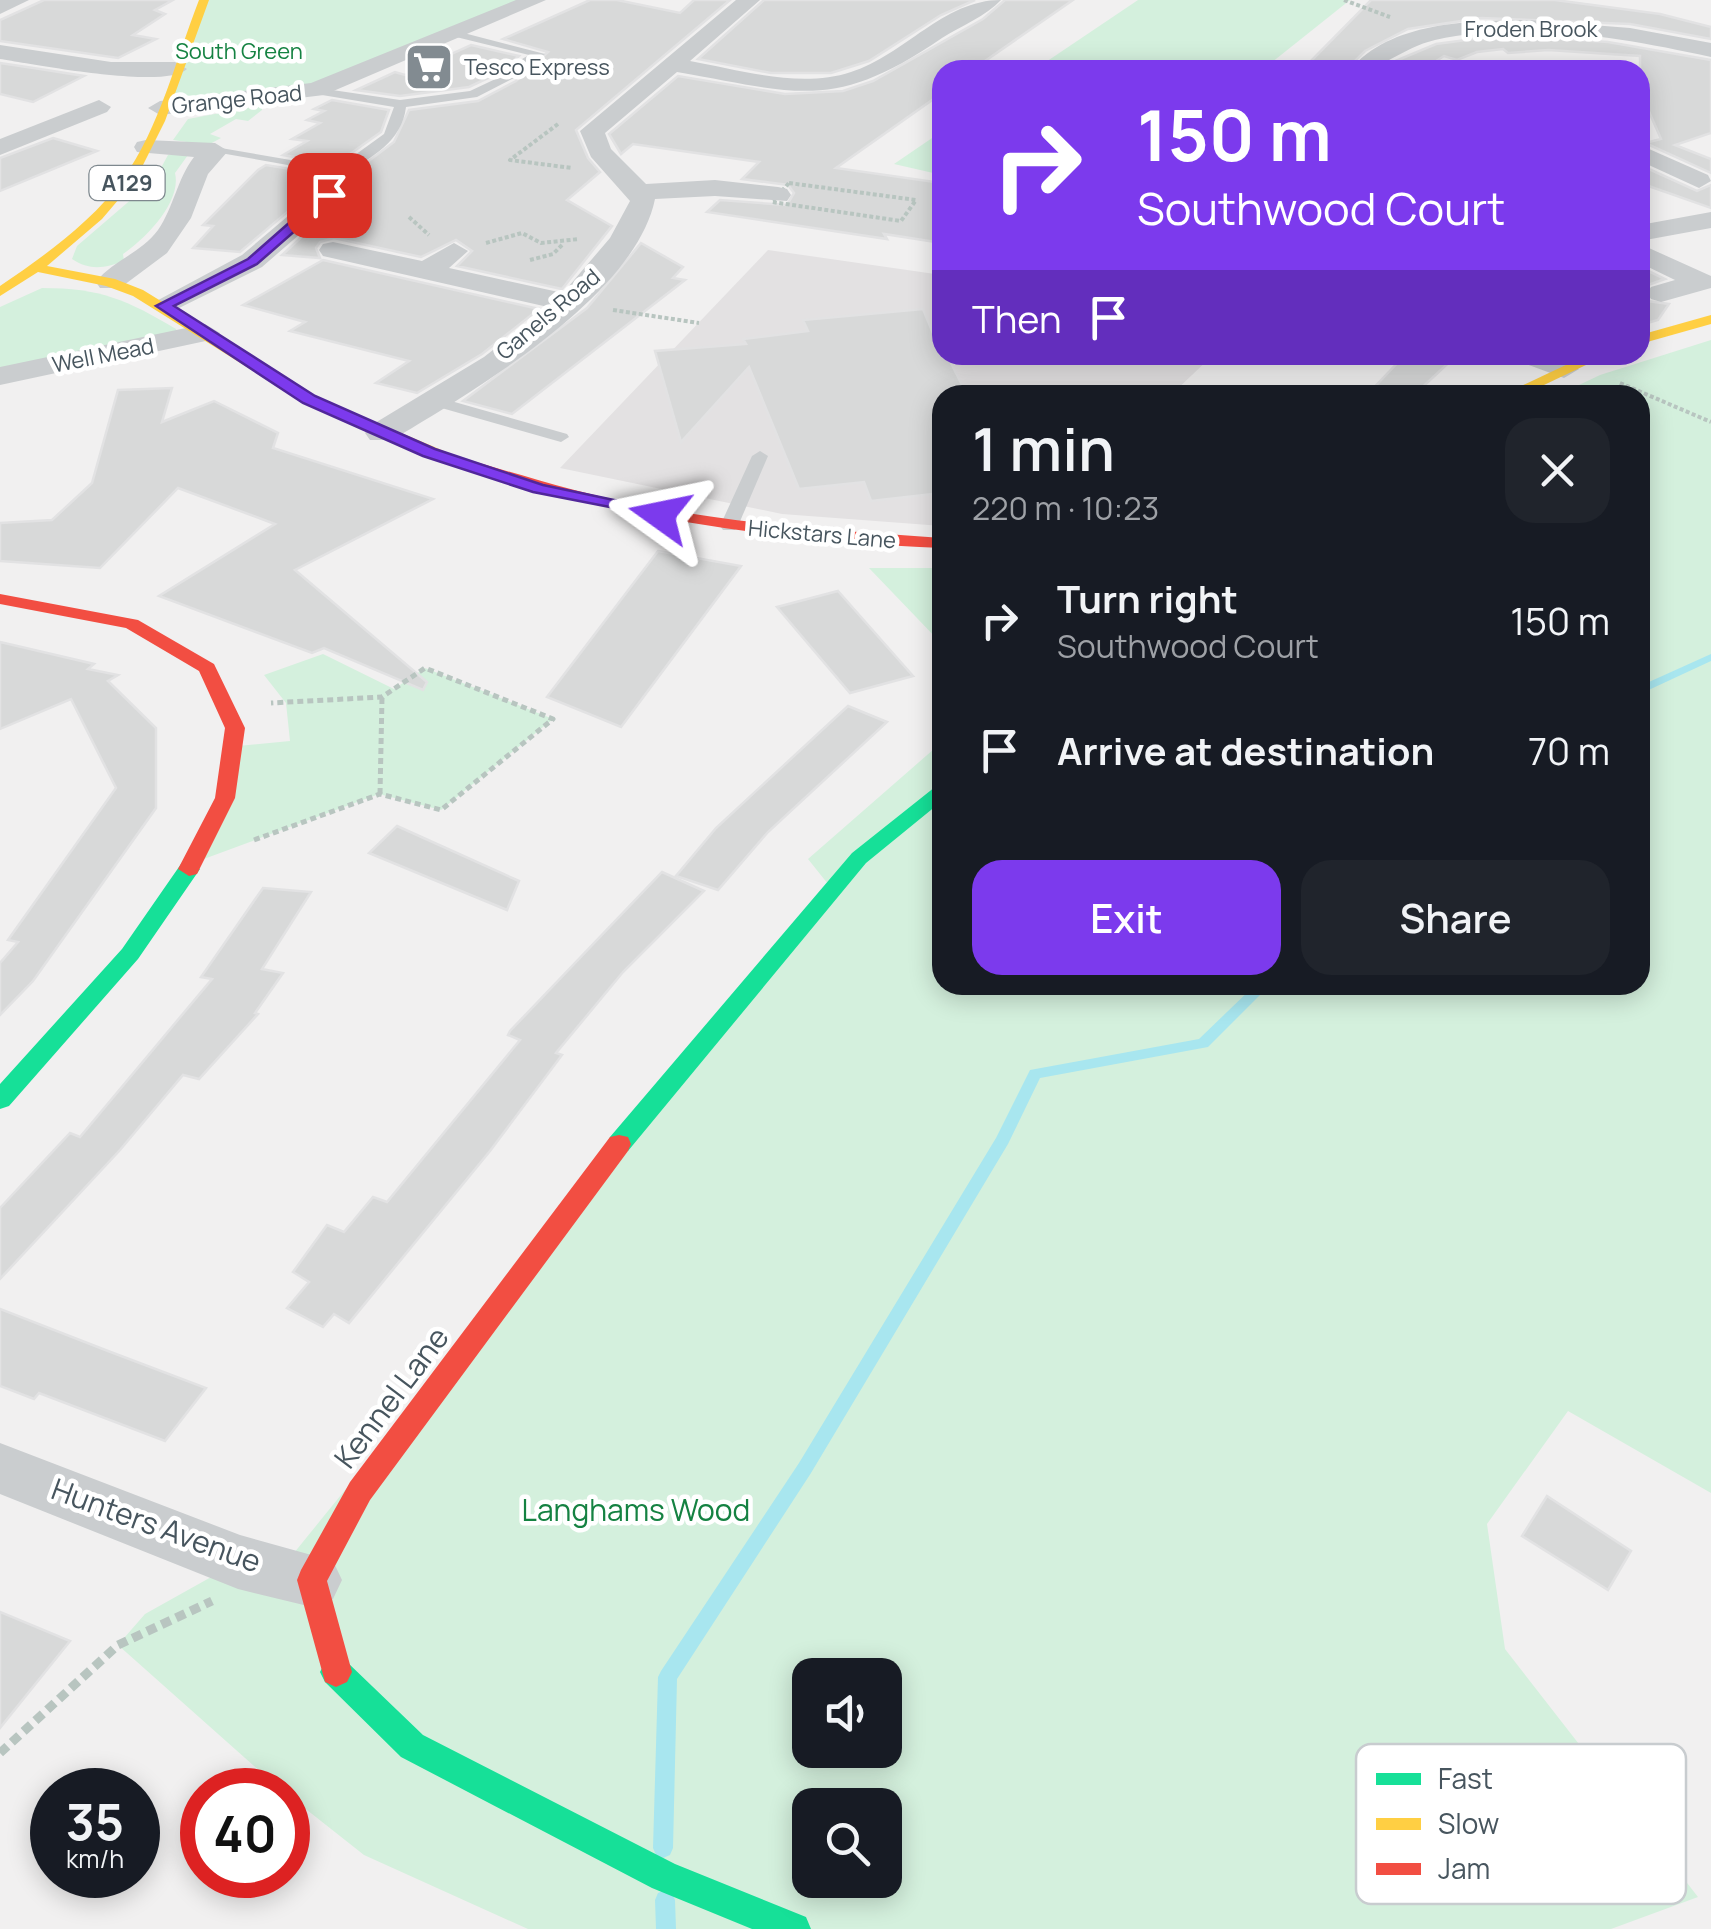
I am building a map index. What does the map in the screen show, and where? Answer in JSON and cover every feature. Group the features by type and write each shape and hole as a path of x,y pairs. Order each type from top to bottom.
{"street":[{"path":"0,8 18,0"},
{"name":"A129","path":"0,292 37,268 120,192 146,148 204,0"},
{"name":"Grange Road","path":"160,108 316,90 534,0"},
{"path":"749,0 592,132 596,150 640,192 715,188 778,195"},
{"path":"670,64 808,84 854,79 876,71 990,0"},
{"path":"1521,3 1550,25"},
{"name":"Froden Brook","path":"1372,60 1385,47 1428,31 1550,25 1620,30 1711,50"},
{"path":"0,52 112,69 174,69"},
{"path":"0,148 67,121 98,118"},
{"path":"146,148 215,151"},
{"path":"110,282 168,237 196,166 215,151"},
{"path":"1650,156 1670,166 1705,169"},
{"name":"Ganels Road","path":"381,432 437,402 567,303 602,268 633,224 643,201 640,192"},
{"path":"163,306 252,262 329,195"},
{"path":"1650,231 1711,220"},
{"path":"334,250 567,303"},
{"path":"427,270 454,251"},
{"path":"1650,257 1701,282 1661,293"},
{"name":"Hickstars Lane","path":"37,268 110,282 163,306 309,399 381,432 539,489 729,526 932,541"},
{"path":"1650,320 1698,323"},
{"path":"1650,337 1698,323"},
{"name":"Well Mead","path":"0,376 205,333"},
{"path":"1563,365 1570,367"},
{"path":"1531,385 1575,365"},
{"path":"0,599 92,612 142,626 193,655 221,684 236,722 236,764 222,808 194,863 148,934 93,1002 0,1100"},
{"name":"Kennel Lane","path":"297,1574 629,1131 859,858 932,798"},
{"name":"Hunters Avenue","path":"0,1468 238,1562 297,1574"},
{"path":"297,1574 336,1674 412,1746 664,1876 794,1929"}],"lane":[{"path":"316,90 400,104 473,94 510,76 509,71 540,54 456,34"},
{"path":"215,151 339,172 388,139 400,124 400,104"},
{"path":"437,402 561,437"},
{"path":"729,526 760,456"}],"path":[{"path":"788,183 916,200 901,221 772,202 778,195 788,183"},
{"path":"454,251 522,233 541,243 564,243 633,224"},
{"path":"527,261 553,254 564,243"},
{"path":"567,303 699,324"},
{"path":"1570,367 1616,385"},
{"path":"1650,398 1711,422"},
{"path":"194,863 380,794 441,810 553,719 425,668 382,698 230,705"},
{"path":"380,794 382,698"},
{"path":"0,1753 118,1646 297,1574"}],"shaded area":[{"path":"768,250 932,274 932,365 1202,365 1182,385 932,385 932,525 782,514 560,468"}],"green space":[{"name":"South Green","path":"204,0 535,0 352,78 160,108"},
{"path":"1138,0 1350,0 1275,60 1049,60"},
{"path":"262,105 262,110 248,121 236,119 210,134 221,138 208,145 173,140 188,119"},
{"path":"932,138 932,173 894,164"},
{"path":"168,155 188,155 175,173 173,196 151,229 123,254 124,261 98,267 72,259 77,246 155,179"},
{"path":"42,288 81,290 128,303 176,329 178,335 0,376 0,307"},
{"name":"Langhams Wood","path":"1711,340 1711,1493 1568,1411 1487,1524 1505,1649 1579,1744 1356,1744 1356,1904 1679,1904 1611,1929 528,1929 364,1855 310,1812 310,1768 256,1768 118,1645 145,1614 238,1562 281,1569 832,889 808,859 932,751 932,995 1650,995 1650,385 1579,385 1632,365 1650,365 1650,359"},
{"path":"869,568 932,568 932,634"},
{"path":"323,654 394,689 425,668 553,719 441,810 379,794 193,863 238,746 290,741 286,703 264,675"},
{"path":"1686,1882 1698,1897 1686,1901"}],"building":[{"path":"44,0 173,0 155,10 165,14 133,35 156,39 118,58 0,41 0,20"},
{"path":"590,0 617,0 680,13 694,0 730,0 576,130 588,158 600,172 567,200 612,226 562,289 457,266 472,251 456,240 421,257 334,238 320,242 316,248 320,258 282,255 345,197 328,183 318,186 240,252 193,248 213,226 203,225 266,165 346,178 394,142 409,110 478,101 516,81 548,52 503,39"},
{"path":"764,0 975,0 941,15 869,61 831,73 771,73 698,59"},
{"path":"1005,0 1073,0 986,60 932,60 932,100 836,168 932,182 932,241 884,234 887,239 707,212 720,200 787,205 794,193 788,185 742,179 759,162 633,144 621,154 609,134 678,76 785,94 843,91 873,81 983,19"},
{"path":"1371,0 1555,0 1660,14 1711,27 1711,39 1630,24 1481,18 1408,29 1365,51 1356,60 1312,60"},
{"path":"1504,35 1608,42 1711,60 1711,133 1675,145 1711,159 1711,173 1650,145 1650,142 1661,139 1650,114 1650,60 1640,60 1640,56 1548,50 1508,53 1503,49 1477,52 1457,60 1444,56 1438,60 1398,60 1436,44"},
{"path":"471,45 519,56 501,72 469,87 400,96 356,90 395,72 405,75"},
{"path":"0,63 84,76 33,102 0,94"},
{"path":"332,100 389,110 381,132 336,164 283,155 307,141 292,139 320,123 307,120 324,111 314,109"},
{"path":"53,138 97,151 0,191 0,158"},
{"path":"1650,170 1697,191 1711,185 1711,208 1650,187"},
{"path":"641,243 683,267 673,278 685,280 512,414 463,401 587,308"},
{"path":"323,260 539,309 482,354 417,393 376,383 409,361 290,331 305,322 243,305"},
{"path":"1650,272 1665,279 1650,284"},
{"path":"1650,301 1669,304 1658,320 1650,322"},
{"path":"923,309 932,331 932,365 952,365 962,385 932,385 932,494 871,501 864,482 799,489 749,367 681,442 655,351 746,344 743,339 808,331 803,320"},
{"path":"1396,365 1446,365 1425,385 1376,385"},
{"path":"172,388 162,422 214,401 278,433 273,448 433,499 295,570 427,682 423,690 324,648 312,653 159,596 275,524 178,488 100,568 0,561 0,523 52,520 92,483 118,390"},
{"path":"658,551 741,566 621,727 547,697"},
{"path":"838,591 913,676 850,693 777,607"},
{"path":"0,642 94,664 88,669 118,675 108,681 156,728 156,808 33,981 0,1015 0,963 18,942 8,940 116,788 71,699 0,729"},
{"path":"848,706 887,722 768,832 718,890 676,876 716,828"},
{"path":"397,826 519,881 507,910 369,853"},
{"path":"662,872 704,891 623,972 556,1053 562,1055 490,1151 349,1323 334,1314 323,1327 287,1308 309,1282 293,1272 327,1225 344,1232 373,1197 387,1202 520,1040 508,1035 510,1031"},
{"path":"263,888 311,892 262,969 283,973 255,1013 258,1014 199,1079 183,1075 120,1150 0,1279 0,1208 70,1133 80,1137 212,979 201,977"},
{"path":"0,1309 206,1388 165,1441 39,1393 34,1399 0,1386"},
{"path":"1547,1496 1631,1551 1608,1590 1522,1536"},
{"path":"0,1612 70,1641 0,1728"}],"waterway":[{"path":"1650,685 1711,657"},
{"path":"663,1848 668,1677 805,1468 1003,1140 1035,1074 1203,1043 1253,995"},
{"path":"665,1900 666,1929"}],"traffic: fast":[{"path":"619,1144 859,858 932,799"},
{"path":"0,1100 130,954 189,869"},
{"path":"336,1672 412,1746 664,1876 794,1929"}],"traffic: slow":[{"path":"0,292 78,234 130,179 159,121 204,0"},
{"path":"37,268 110,282 138,293 312,401 457,462"},
{"path":"1650,337 1711,319"},
{"path":"1532,385 1577,365"}],"traffic: jam":[{"path":"457,462 576,497 696,520 932,542"},
{"path":"0,599 132,624 207,668 235,728 225,798 189,869"},
{"path":"336,1672 312,1580 360,1491 619,1144"}],"place":[{"name":"Tesco Express","path":"429,67"}],"route":[{"path":"329,195 252,262 163,306 309,399 429,453 539,489 660,515"}]}
